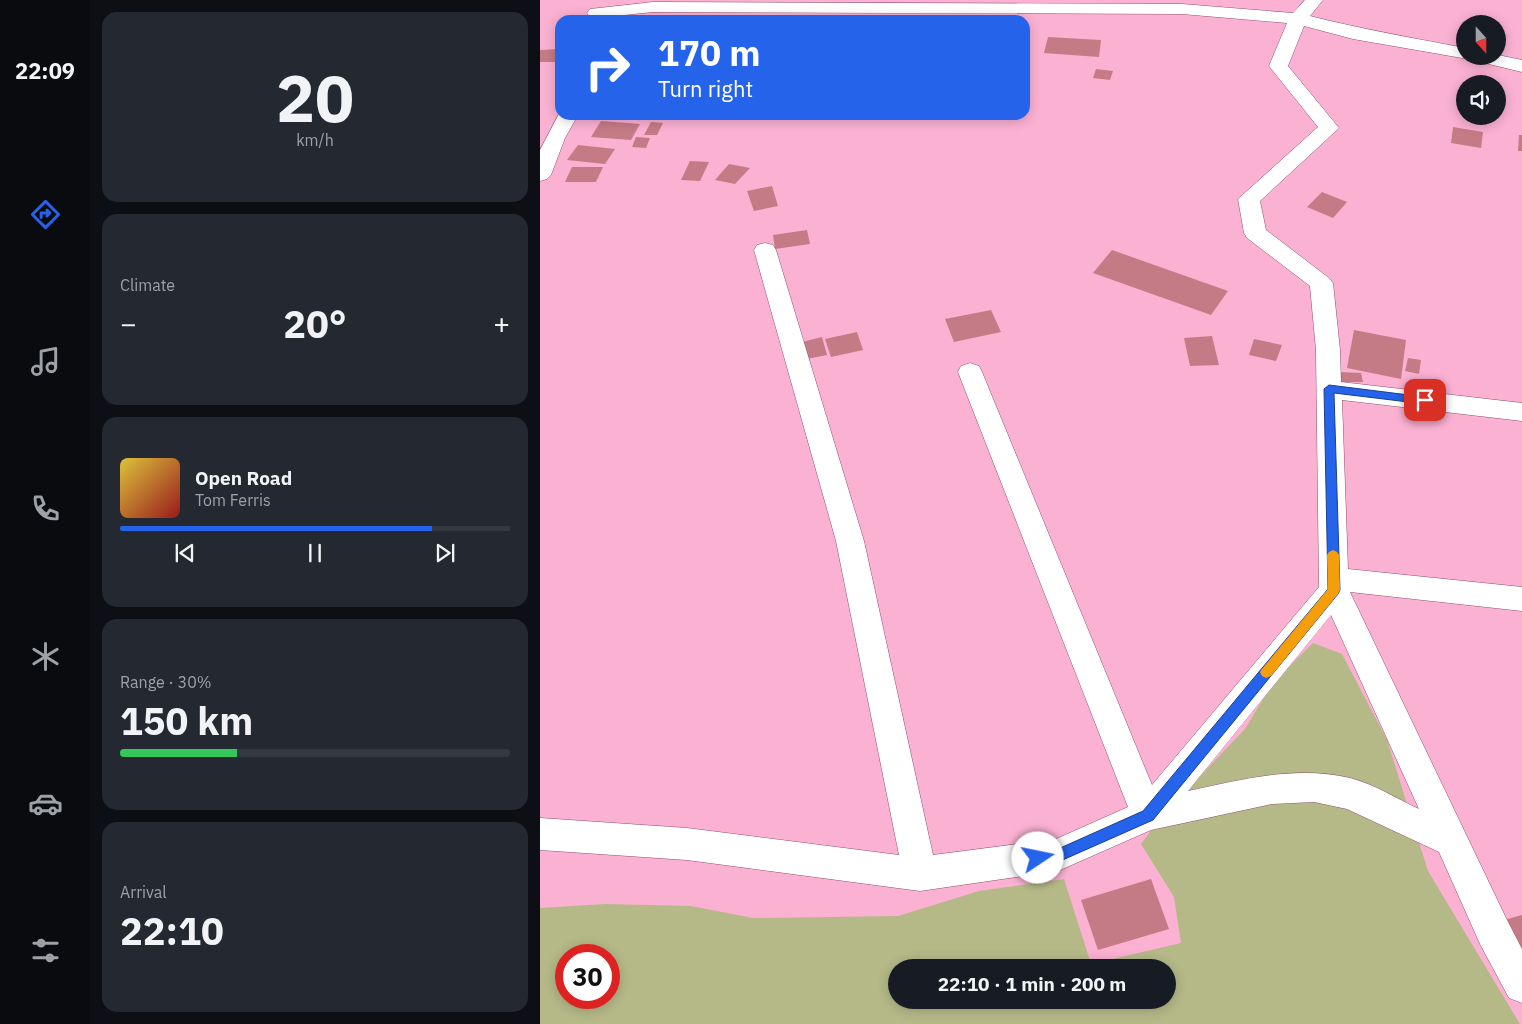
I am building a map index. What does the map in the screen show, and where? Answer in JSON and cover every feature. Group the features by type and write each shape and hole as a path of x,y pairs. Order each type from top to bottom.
{"street":[{"path":"1314,0 1298,19 1278,66 1329,128 1249,199 1255,233 1321,283 1328,350 1334,585 1493,931 1522,984"},
{"path":"595,11 653,8 1182,9 1298,19 1353,33 1456,52"},
{"path":"1506,63 1522,66"},
{"path":"540,175 555,138 565,120"},
{"path":"765,250 850,541 920,874"},
{"path":"970,372 1148,815"},
{"path":"1329,389 1522,412"},
{"path":"1148,815 1334,585"},
{"path":"1334,585 1522,599"},
{"path":"540,834 687,844 920,874 1058,855 1148,815 1272,789 1314,787 1351,794 1451,840"}],"green space":[{"path":"1313,643 1342,654 1387,740 1428,871 1520,1024 540,1024 540,908 605,904 691,906 753,918 898,916 979,891 1064,879 1089,959 888,959 888,1009 1176,1009 1176,959 1112,959 1181,943 1174,897 1141,844 1162,816 1245,729 1274,681"}],"building":[{"path":"1048,37 1101,40 1099,57 1044,53"},
{"path":"555,49 555,62 540,62 540,50"},
{"path":"1096,69 1113,71 1110,80 1093,78"},
{"path":"601,121 640,124 631,140 591,137"},
{"path":"651,122 663,123 657,135 644,135"},
{"path":"1453,127 1483,132 1481,148 1451,143"},
{"path":"1519,135 1522,135 1522,151 1518,151"},
{"path":"636,137 650,138 646,148 632,147"},
{"path":"578,145 615,149 605,164 567,160"},
{"path":"690,161 709,162 700,181 681,180"},
{"path":"729,164 750,168 735,184 715,180"},
{"path":"572,167 603,167 596,182 565,182"},
{"path":"772,186 778,206 754,211 747,191"},
{"path":"1322,192 1347,202 1333,218 1307,207"},
{"path":"807,230 810,244 775,249 773,235"},
{"path":"1112,250 1228,291 1211,315 1093,273"},
{"path":"991,310 1001,332 954,342 945,319"},
{"path":"1354,330 1406,340 1401,379 1347,368"},
{"path":"857,332 863,350 831,357 825,339"},
{"path":"1212,336 1219,365 1190,366 1184,338"},
{"path":"822,337 827,355 807,359 802,342"},
{"path":"1254,339 1282,345 1276,361 1249,355"},
{"path":"1408,358 1421,360 1419,374 1405,371"},
{"path":"1339,372 1361,373 1363,382 1341,382"},
{"path":"1151,879 1169,929 1098,950 1081,900"},
{"path":"1522,915 1522,956 1504,920"}],"slow traffic":[{"path":"1266,672 1334,590 1333,555"}],"route":[{"path":"1038,858 1058,855 1148,815 1334,590 1329,389 1425,400"}]}
